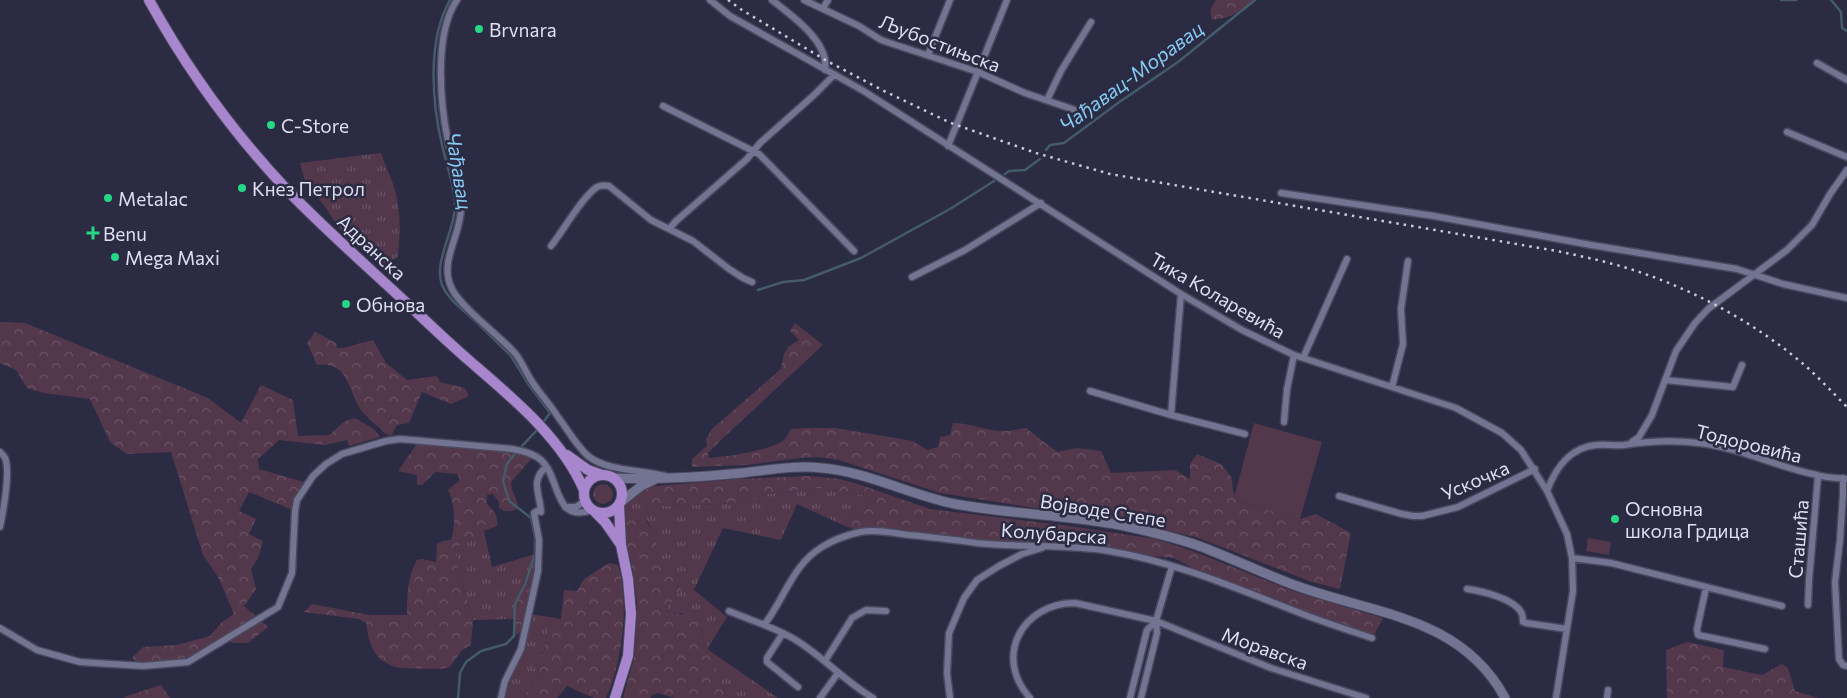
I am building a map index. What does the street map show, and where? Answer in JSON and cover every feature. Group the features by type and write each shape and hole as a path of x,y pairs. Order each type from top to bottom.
{"main road":[{"name":"Адранска","path":"149,0 168,33 222,112 277,179 333,235 534,421 560,449 580,465 602,475"},
{"name":"Адранска","path":"560,449 584,490"},
{"path":"615,698 625,666 631,627 630,593 620,545 620,504 622,494 621,487 614,478 602,475 592,478 584,490 585,501 605,522 620,545"},
{"path":"594,511 609,513 620,504"}],"street":[{"path":"457,0 451,12 441,57 441,90 447,140 460,192 461,210 457,231 447,262 446,276 452,291 515,353 531,380 588,456 608,466 653,473 668,478"},
{"name":"Тика Коларевића","path":"710,0 730,16 862,90 1041,203 1180,294 1242,330 1294,355 1456,408 1487,424 1514,443 1535,469 1548,491 1567,534 1572,558 1573,591 1556,698"},
{"path":"772,0 805,27 823,52 827,61 826,70"},
{"name":"Љубостињска","path":"804,0 859,26 881,40 978,72 1025,93 1081,112"},
{"path":"823,8 828,0"},
{"path":"928,55 950,0"},
{"path":"948,146 1007,0"},
{"path":"1047,100 1061,70 1091,22"},
{"path":"1817,63 1847,80"},
{"path":"669,229 747,159 760,143 834,75"},
{"path":"663,106 754,151 784,178 854,252"},
{"path":"1787,132 1847,157"},
{"path":"1632,442 1639,437 1652,415 1676,351 1695,323 1708,309 1787,250 1812,225 1847,170"},
{"path":"551,246 584,200 594,190 602,186 609,186 651,220 693,241 743,278 752,282"},
{"path":"1281,193 1501,227 1591,245 1737,269 1783,284 1847,298"},
{"path":"912,277 965,250 1041,203"},
{"path":"1303,358 1346,259"},
{"path":"1392,388 1403,344 1401,309 1408,261"},
{"path":"1171,415 1180,294"},
{"path":"1284,422 1286,389 1294,355"},
{"path":"1665,380 1733,387 1742,365"},
{"path":"1090,390 1171,415 1246,434"},
{"path":"0,628 37,650 80,662 143,666 188,662 278,607 292,573 294,511 297,500 312,476 342,454 386,441 400,439 512,449 534,456 546,467 568,510 574,513 594,511"},
{"name":"Тодоровића","path":"1548,491 1553,476 1560,465 1578,450 1586,446 1632,442 1655,441 1700,444 1725,449 1818,476 1845,478"},
{"path":"0,452 5,459 6,470 5,500 0,527"},
{"path":"501,698 505,681 521,649 538,571 539,540 534,513 541,512 536,483 539,473 546,467"},
{"name":"Војводе Степе","path":"614,478 668,478 787,468 825,468 859,475 954,504 1118,525 1170,537 1204,548 1295,585 1385,611 1428,627 1450,640 1479,662 1492,677 1505,698"},
{"name":"Ускочка","path":"1339,496 1402,514 1422,516 1458,507 1535,469"},
{"name":"Сташића","path":"1808,605 1818,476"},
{"name":"Војводе Степе","path":"620,504 641,486 657,478"},
{"path":"1845,478 1835,582 1839,659 1843,665 1847,666"},
{"path":"565,507 576,507 585,501"},
{"name":"Колубарска","path":"764,626 777,609 786,586 802,565 821,548 841,538 862,532 887,532 982,543 1109,551 1172,566 1216,580 1303,614 1372,638"},
{"path":"950,698 947,674 949,633 964,598 977,580 998,566 1022,554 1048,546"},
{"path":"1572,558 1611,563 1782,606"},
{"path":"1141,698 1157,633 1156,621 1172,566"},
{"path":"1706,588 1697,629 1698,635 1764,648"},
{"path":"1467,589 1486,592 1503,599 1519,610 1526,624 1567,629"},
{"name":"Моравска","path":"1030,698 1024,692 1016,676 1014,656 1017,640 1024,625 1035,614 1064,603 1075,603 1156,621 1271,668 1351,696 1366,698"},
{"path":"825,661 852,618 866,610 886,611"},
{"path":"728,611 798,641 825,661 852,685 873,698"},
{"path":"1130,698 1146,630 1156,621"},
{"path":"783,633 767,658 767,662 798,687"},
{"path":"820,698 838,673"},
{"path":"1607,698 1608,690"}],"green space":[{"path":"1216,0 1255,0 1235,14 1212,20 1210,10"},
{"path":"381,153 397,198 400,232 398,257 380,266 338,227 324,205 306,185 300,163"},
{"path":"0,322 25,323 208,398 241,423 261,385 293,400 298,436 329,435 345,421 355,418 374,429 380,437 349,446 347,440 325,445 279,440 258,459 259,469 307,483 295,511 249,492 239,511 256,519 249,534 263,541 258,558 251,569 256,589 244,606 268,627 248,643 234,643 226,640 188,662 143,666 132,658 143,647 177,645 210,636 222,622 234,614 218,577 203,555 171,452 127,454 110,442 90,399 44,393 27,388 16,370 0,363"},
{"path":"795,323 823,345 722,439 708,453 709,458 770,447 785,439 791,429 808,428 835,428 913,441 927,450 938,447 940,437 950,435 953,423 999,431 1026,428 1057,452 1077,448 1101,451 1111,473 1175,470 1190,479 1190,464 1197,454 1221,464 1232,478 1233,491 1238,501 1300,519 1316,514 1351,533 1340,589 1312,582 1196,537 1143,525 940,493 839,460 817,457 746,465 692,467 692,459 707,446 706,439 712,429 781,369 784,354 788,347 799,340 790,331"},
{"path":"315,332 336,343 337,348 373,340 386,363 407,380 437,376 440,382 465,388 469,396 451,404 422,392 409,423 397,425 391,436 386,434 360,409 346,378 341,372 335,367 317,365 307,343"},
{"path":"1254,423 1322,442 1300,519 1238,501 1235,494"},
{"path":"419,441 495,449 534,456 511,482 518,508 512,511 504,511 499,508 499,502 493,494 487,495 487,504 495,514 497,526 484,531 485,536 455,547 458,569 473,620 471,645 462,650 450,667 441,669 399,668 390,665 380,659 374,651 369,640 366,623 359,619 304,612 312,604 369,615 407,615 409,580 417,560 422,559 436,562 437,544 451,540 454,528 454,515 448,490 460,480 457,474 435,472 422,485 417,485 417,475 398,471"},
{"path":"809,476 839,479 858,484 930,509 1062,525 1156,539 1195,552 1295,592 1383,618 1373,637 1216,580 1174,558 1109,551 862,532 845,526 853,517 867,509 869,502 863,495 819,488 767,494 750,501 722,504 661,506 636,503 635,495 645,487 738,479"},
{"path":"603,484 610,487 613,494 610,501 603,504 596,501 593,494 596,487"},
{"path":"819,488 863,495 869,502 867,509 853,517 845,526 797,504 781,540 723,528 694,590 727,617 707,649 703,641 702,629 682,613 668,613 660,554 648,521 623,528 622,510 626,502 639,490 661,506 750,501 767,494"},
{"path":"641,515 650,528 662,558 681,590 666,609 668,613 688,616 698,624 702,632 703,641 711,654 721,683 734,698 675,698 658,693 650,698 623,698 634,658 637,602 633,572 623,528 626,520"},
{"path":"485,536 492,567 535,554 515,604 515,619 473,620 458,569 455,546"},
{"path":"1588,538 1611,542 1609,555 1586,551"},
{"path":"535,554 539,556 525,629 514,636 515,604 525,584"},
{"path":"609,563 618,565 622,579 624,613 620,650 612,684 606,698 594,698 567,686 557,698 525,698 531,691 539,672 550,617 561,619 564,590 577,591 584,579"},
{"path":"529,614 550,617 539,672 531,691 525,698 501,698 521,649"},
{"path":"1687,642 1724,650 1723,667 1762,675 1782,664 1788,668 1795,691 1818,698 1667,698 1666,650"},
{"path":"710,651 778,698 734,698 726,692 717,677"},
{"path":"161,685 170,698 123,698 127,696"}],"waterway":[{"name":"Чађавац","path":"450,0 438,33 434,71 436,110 455,200 453,222 441,265 442,285 456,304 511,356 529,385 550,413 542,424"},
{"name":"Чађавац-Моравац","path":"1046,150 1050,145 1064,143 1178,62 1255,0"},
{"name":"Чађавац-Моравац","path":"1781,0 1796,0"},
{"name":"Чађавац-Моравац","path":"1831,0 1841,12 1842,28 1847,31"},
{"name":"Чађавац-Моравац","path":"1005,174 1009,171 1025,170 1040,159"},
{"name":"Чађавац-Моравац","path":"758,290 783,282 804,280 861,258 950,209 994,181"},
{"name":"Чађавац","path":"522,446 538,429"},
{"name":"Чађавац","path":"458,698 460,673 466,662 481,651 506,644 514,636 515,604 525,584 535,554 535,537 531,518 509,501 503,481 507,464 514,455"}],"railway":[{"path":"728,0 827,61 884,91 951,123 1036,153 1110,174 1557,251 1610,263 1651,276 1700,297 1768,337 1809,369 1847,407"}],"place":[{"name":"Brvnara","path":"479,29"},
{"name":"C-Store","path":"271,125"},
{"name":"Кнез Петрол","path":"242,188"},
{"name":"Metalac","path":"108,198"},
{"name":"Benu","path":"93,233"},
{"name":"Mega Maxi","path":"115,257"},
{"name":"Обнова","path":"346,304"},
{"name":"Основна школа Грдица","path":"1615,519"}]}
